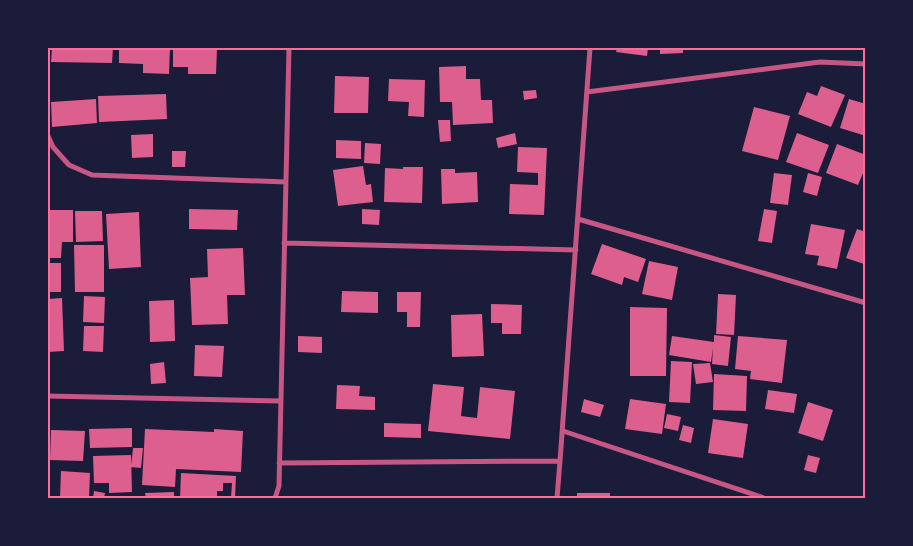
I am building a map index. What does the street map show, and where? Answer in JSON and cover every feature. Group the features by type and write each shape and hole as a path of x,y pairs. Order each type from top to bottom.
{"street":[{"path":"275,498 279,486 289,48"},
{"path":"558,498 590,48"},
{"path":"587,92 820,62 866,64"},
{"path":"48,136 53,147 69,165 92,175 286,182"},
{"path":"578,219 866,303"},
{"path":"284,244 576,250"},
{"path":"48,396 281,401"},
{"path":"563,431 764,498"},
{"path":"279,463 560,462"}],"building":[{"path":"52,48 113,48 112,63 51,62"},
{"path":"119,48 170,48 169,74 143,73 143,64 119,63"},
{"path":"173,48 217,48 216,74 188,74 188,67 173,67"},
{"path":"617,48 648,48 647,56 616,52"},
{"path":"660,48 683,48 683,53 660,54"},
{"path":"466,66 466,79 480,79 481,100 492,100 493,123 453,125 452,102 440,102 439,67"},
{"path":"335,76 369,77 368,113 334,113"},
{"path":"389,79 425,80 424,117 408,116 409,102 388,101"},
{"path":"821,86 845,95 831,127 798,114 807,92 817,96"},
{"path":"536,90 537,98 524,100 523,91"},
{"path":"166,94 167,119 99,122 98,96"},
{"path":"96,99 97,123 52,127 51,102"},
{"path":"849,99 866,104 866,136 840,128"},
{"path":"754,107 790,116 778,160 742,151"},
{"path":"438,120 450,120 451,141 440,142"},
{"path":"515,133 517,144 498,148 496,138"},
{"path":"797,133 829,145 818,173 786,162"},
{"path":"153,134 153,157 132,158 131,135"},
{"path":"336,140 361,141 361,159 336,158"},
{"path":"365,143 381,144 380,164 364,163"},
{"path":"837,144 866,155 866,166 858,185 826,173"},
{"path":"518,147 547,148 544,215 509,214 510,184 538,185 538,173 517,172"},
{"path":"172,151 186,151 185,167 172,167"},
{"path":"363,166 366,185 371,184 373,202 338,206 333,170"},
{"path":"403,167 423,167 422,203 384,202 385,168 403,169"},
{"path":"441,169 455,169 455,173 477,172 478,202 442,204"},
{"path":"774,173 792,175 788,205 770,203"},
{"path":"808,173 822,177 817,196 803,192"},
{"path":"189,209 238,210 237,230 189,229"},
{"path":"362,209 380,210 379,225 362,224"},
{"path":"764,209 777,211 772,243 758,241"},
{"path":"48,210 73,210 73,242 62,242 61,258 48,258"},
{"path":"75,211 102,211 103,241 76,242"},
{"path":"139,212 141,267 109,269 106,214"},
{"path":"811,224 845,230 837,269 817,265 819,256 805,254"},
{"path":"857,229 866,232 866,259 864,264 846,258"},
{"path":"602,244 646,259 638,282 624,277 622,285 591,274"},
{"path":"74,245 104,245 104,292 75,292"},
{"path":"243,248 245,295 227,295 228,324 192,325 190,278 208,277 207,249"},
{"path":"649,261 678,267 672,300 642,294"},
{"path":"48,263 61,263 61,292 48,292"},
{"path":"342,291 378,292 378,313 341,312"},
{"path":"397,292 421,292 420,327 407,327 407,312 397,312"},
{"path":"718,294 736,295 734,335 716,334"},
{"path":"84,296 105,297 104,323 83,322"},
{"path":"62,298 64,351 48,352 48,299"},
{"path":"174,300 175,341 150,342 149,301"},
{"path":"491,304 522,305 521,334 502,334 502,323 491,323"},
{"path":"630,307 667,308 666,376 630,376"},
{"path":"482,314 484,356 452,357 451,315"},
{"path":"84,326 104,326 103,352 83,351"},
{"path":"714,335 731,337 728,366 712,364 713,348 711,362 669,355 672,336 714,342"},
{"path":"298,336 322,337 322,353 298,352"},
{"path":"738,336 787,340 782,383 750,379 751,371 735,369"},
{"path":"195,345 224,346 222,377 194,376"},
{"path":"671,361 692,362 690,403 669,402"},
{"path":"164,362 166,383 151,384 150,364"},
{"path":"710,363 713,382 696,384 693,364"},
{"path":"714,374 747,376 746,411 713,410"},
{"path":"433,384 464,387 461,416 477,418 480,387 515,391 510,439 428,431"},
{"path":"337,385 360,386 359,396 375,397 375,410 336,409"},
{"path":"768,390 797,394 794,413 765,409"},
{"path":"584,399 604,405 600,417 581,412"},
{"path":"630,399 666,404 662,434 625,429"},
{"path":"808,402 833,410 823,441 798,433"},
{"path":"667,414 681,417 678,431 664,428"},
{"path":"713,419 748,424 743,458 708,453"},
{"path":"384,423 421,424 421,438 384,437"},
{"path":"683,425 694,428 691,443 679,440"},
{"path":"132,428 132,447 90,448 89,429"},
{"path":"145,429 214,432 214,429 243,431 241,472 176,469 175,487 142,485"},
{"path":"51,430 85,431 83,461 50,460"},
{"path":"133,448 143,448 141,468 131,467"},
{"path":"131,455 132,492 109,493 109,483 94,483 93,456"},
{"path":"808,455 820,458 816,473 804,470"},
{"path":"61,471 90,473 89,498 60,498"},
{"path":"181,473 236,476 235,498 231,498 232,483 223,483 223,491 217,491 217,498 180,498"},
{"path":"94,491 105,493 104,498 93,498"},
{"path":"174,492 174,498 146,498 145,493"},
{"path":"577,493 610,493 610,498 577,498"}]}
